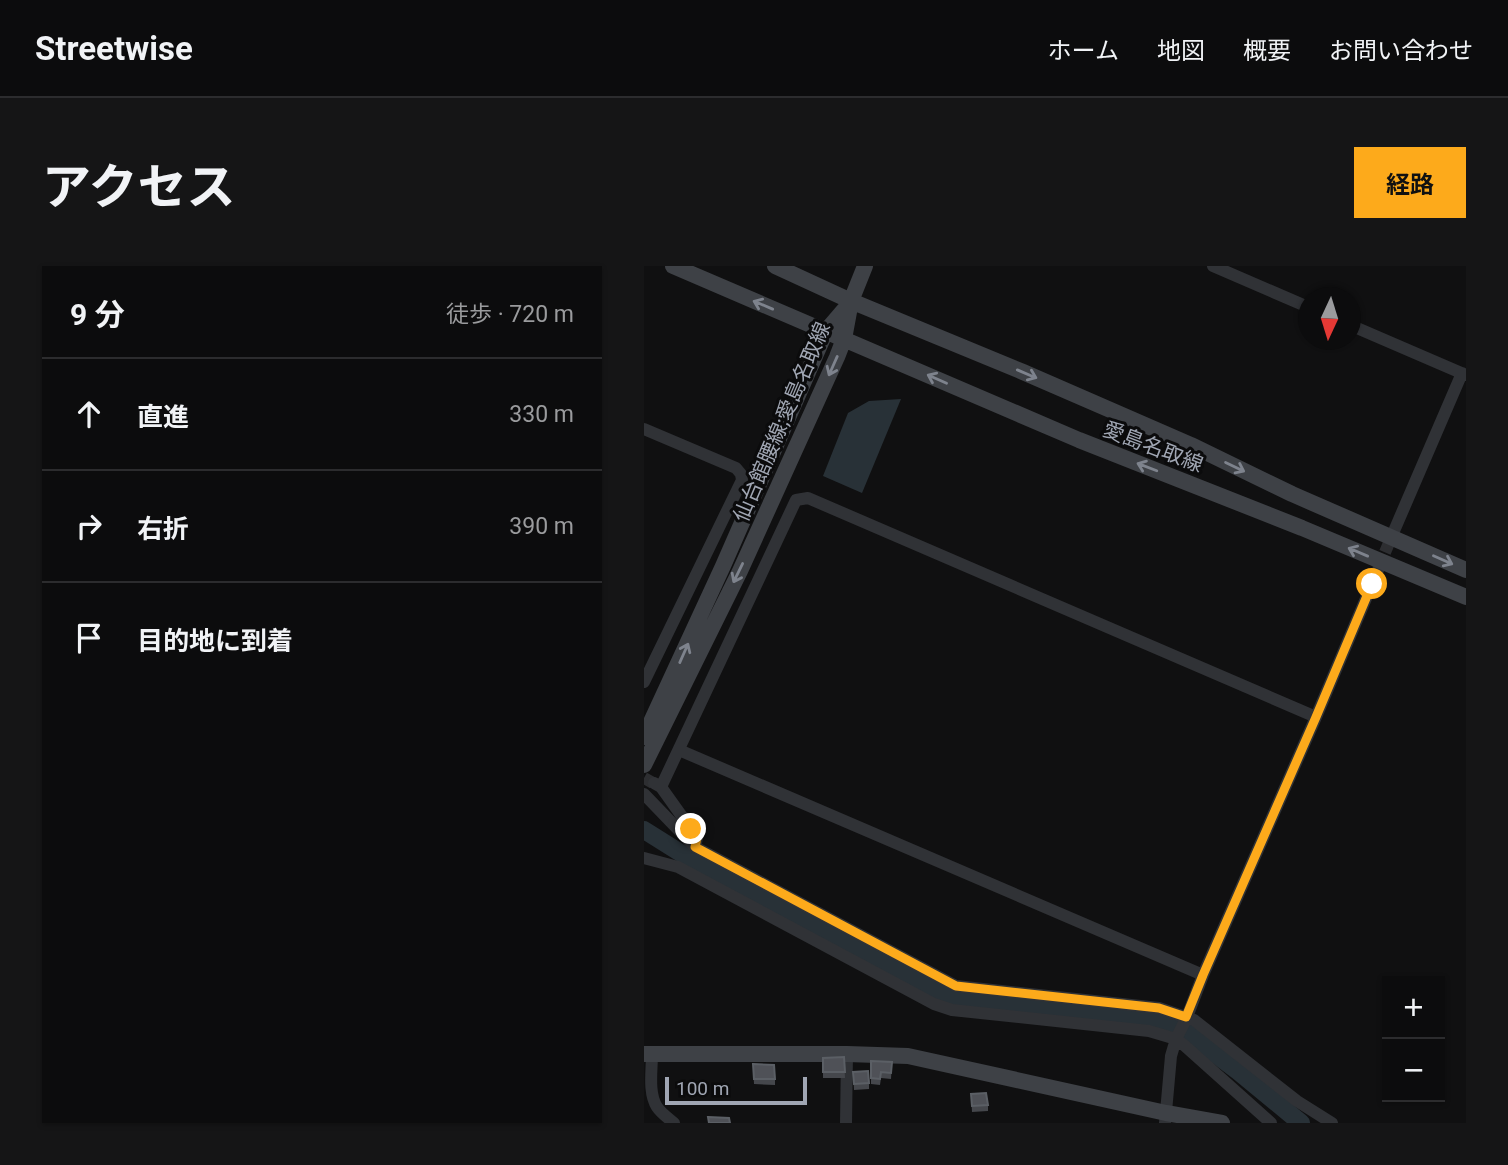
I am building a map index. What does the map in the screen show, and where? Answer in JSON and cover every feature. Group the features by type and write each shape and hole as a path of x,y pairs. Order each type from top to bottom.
{"main road":[{"name":"愛島名取線","path":"673,266 1079,440 1302,528 1466,597"},
{"name":"愛島名取線","path":"775,266 851,301 1155,429 1292,494 1466,570"},
{"path":"851,301 865,266"},
{"name":"仙台館腰線;愛島名取線","path":"644,737 723,566 826,331 851,301"},
{"name":"仙台館腰線;愛島名取線","path":"644,765 740,571 844,339 851,301"},
{"path":"648,1054 908,1056 1165,1118 1222,1123"}],"street":[{"path":"1213,266 1298,303"},
{"path":"1361,330 1464,374 1394,531"},
{"path":"644,429 736,468 742,481 644,682"},
{"path":"695,847 698,834 691,829 657,785 679,751 796,500 808,498 1316,717"},
{"path":"1165,1118 1171,1056 1177,1037 1378,570"},
{"path":"679,751 1203,975"},
{"path":"644,794 695,847 956,986 1159,1008 1185,1020 1194,1020 1297,1101 1332,1123"},
{"path":"644,858 678,867 923,998 951,1010 1149,1031 1177,1037 1271,1123"},
{"path":"648,1054 654,1103 674,1123"},
{"path":"846,1123 847,1054"}],"shaded area":[{"path":"901,399 862,493 823,476 848,413 869,401"}],"building":[{"path":"844,1057 845,1072 823,1072 823,1058"},
{"path":"871,1061 892,1062 891,1073 881,1072 880,1079 871,1078"},
{"path":"753,1064 774,1065 775,1079 754,1079"},
{"path":"868,1071 869,1083 854,1084 853,1072"},
{"path":"986,1093 988,1105 972,1106 971,1094"},
{"path":"708,1117 729,1118 730,1123 709,1123"}],"waterway":[{"path":"644,830 695,862 941,994 1068,1012 1174,1023 1301,1123"}],"tunnel":[{"path":"1378,569 1394,531"},
{"path":"644,778 653,783"}],"route":[{"path":"691,829 698,834 695,847 956,986 1159,1008 1186,1017 1372,584"}]}
